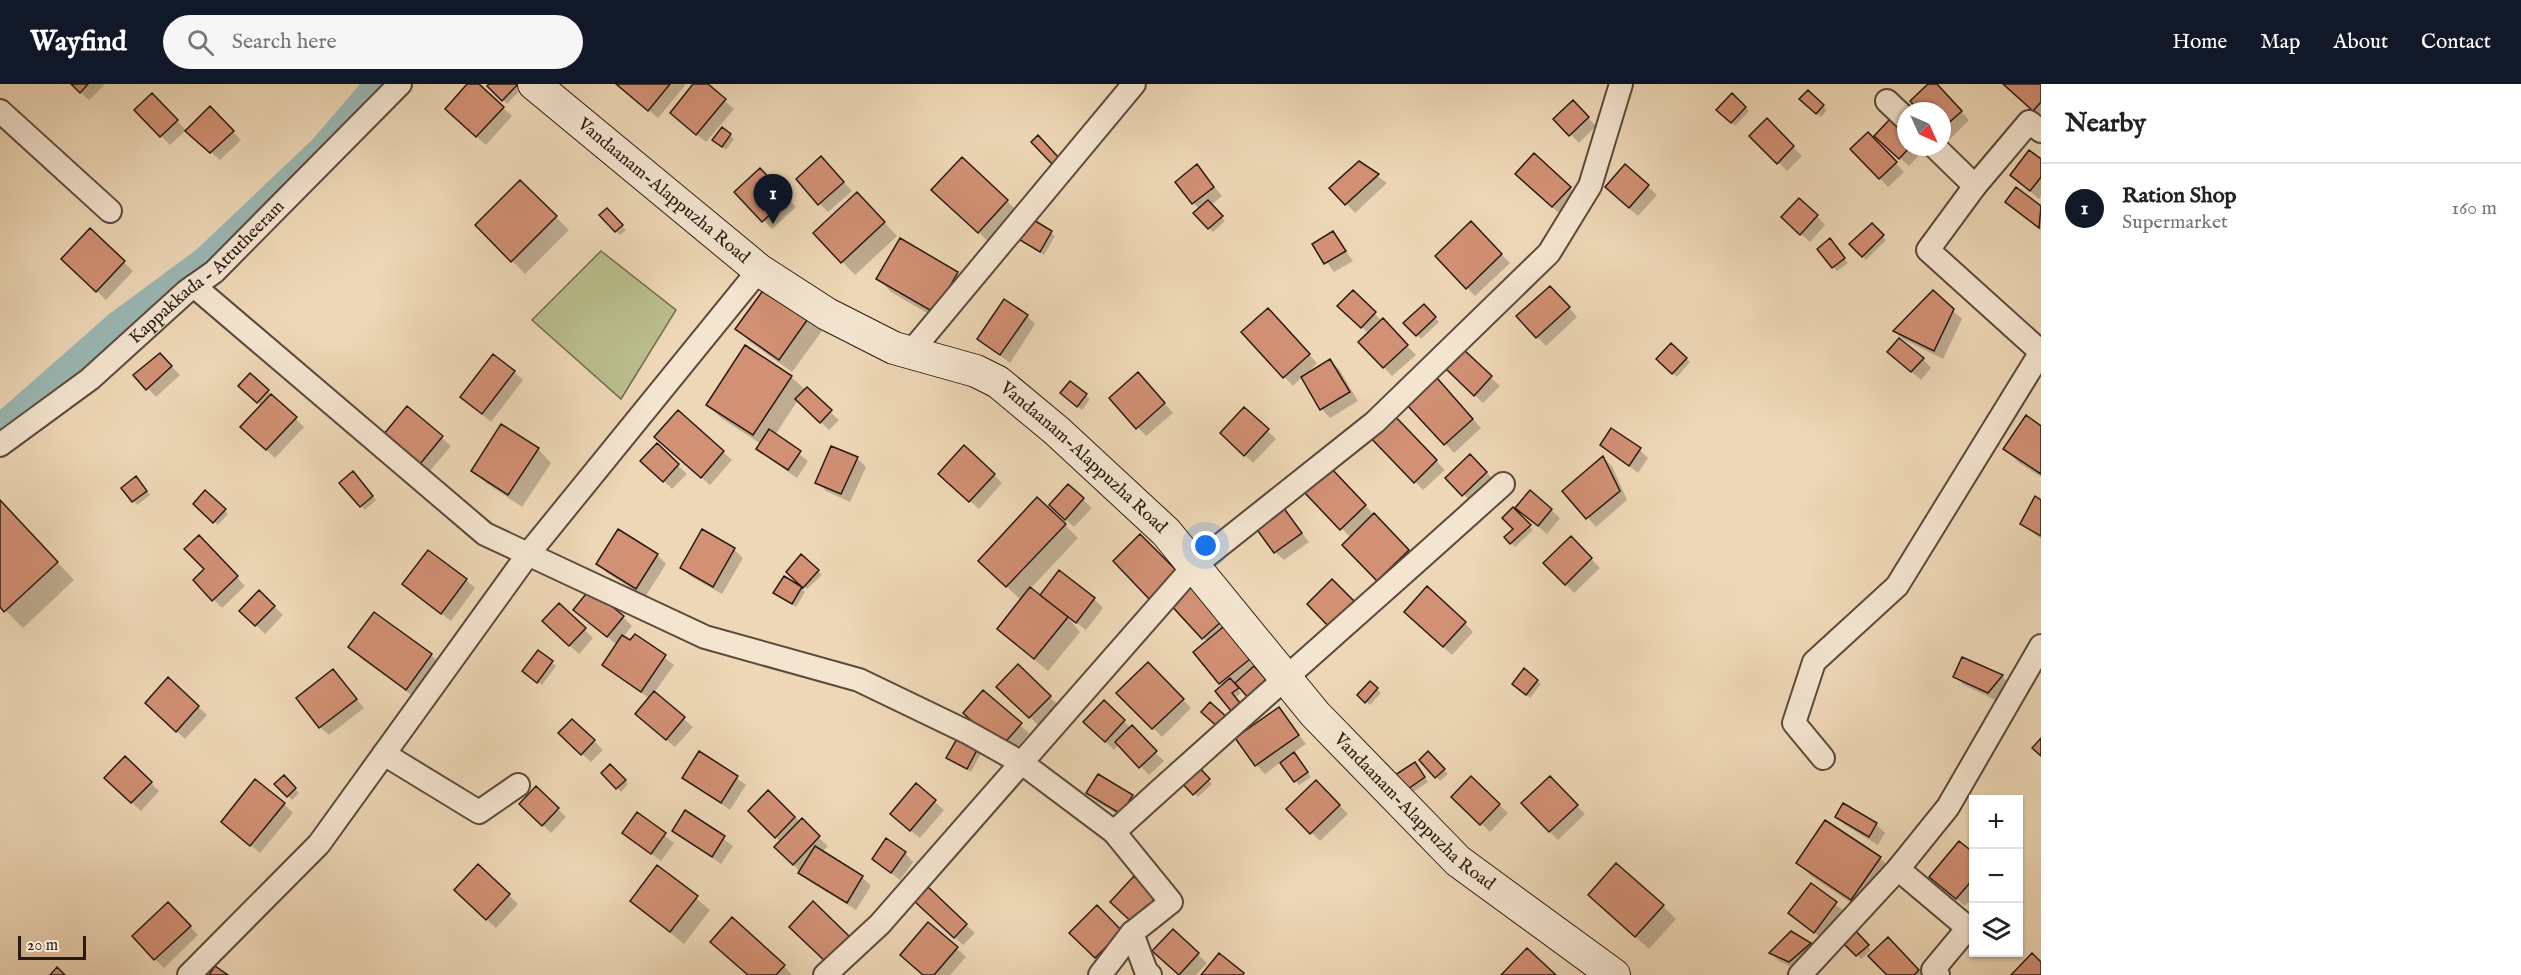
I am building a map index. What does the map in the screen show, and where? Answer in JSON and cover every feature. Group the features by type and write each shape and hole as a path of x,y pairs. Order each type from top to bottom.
{"main road":[{"name":"Vandaanam-Alappuzha Road","path":"534,84 759,270 826,314 894,348 976,371 998,382 1057,431 1166,532 1315,714 1458,861 1614,975"}],"street":[{"name":"Kappakkada - Attutheeram","path":"0,446 90,379 194,286 214,272 400,84"},
{"path":"910,353 1134,84"},
{"path":"825,975 880,924 1194,566 1375,422 1549,253 1590,186 1621,84"},
{"path":"1887,101 1897,110"},
{"path":"0,111 110,211"},
{"path":"1823,758 1794,723 1814,662 1897,586 2041,352 1928,250 1975,186 2029,122 2041,130"},
{"path":"1944,156 1975,186"},
{"path":"189,975 319,844 529,553 759,270"},
{"path":"194,286 485,534 705,637 859,680 967,732 1022,763 1113,832 1171,903 1132,933 1100,975"},
{"path":"1113,832 1285,676 1354,619 1503,484"},
{"path":"1800,975 1898,869 1948,807 2041,646"},
{"path":"384,754 479,812 518,785"},
{"path":"1898,869 1968,928 1933,970 1938,975"},
{"path":"1132,933 1146,971 1150,975"}],"green space":[{"path":"601,251 676,310 621,399 532,320"}],"building":[{"path":"71,84 88,84 80,93"},
{"path":"467,84 479,84 504,107 476,137 445,109"},
{"path":"489,84 518,84 502,101 487,86"},
{"path":"616,84 670,84 648,111"},
{"path":"693,84 708,84 726,99 696,135 670,113"},
{"path":"1928,84 1937,84 1962,111 1951,121 1951,102 1910,101"},
{"path":"2003,84 2041,84 2041,102 2033,111"},
{"path":"1808,90 1824,105 1816,114 1799,99"},
{"path":"152,93 178,120 160,137 134,110"},
{"path":"1732,93 1746,107 1731,123 1716,110"},
{"path":"1573,100 1589,117 1569,136 1553,119"},
{"path":"210,106 234,131 210,153 185,131"},
{"path":"1767,118 1794,146 1777,164 1749,136"},
{"path":"1890,119 1897,126 1897,156 1902,156 1899,159 1874,136"},
{"path":"722,127 731,134 722,147 712,140"},
{"path":"1868,132 1897,162 1879,179 1850,149"},
{"path":"1038,135 1059,158 1052,164 1031,142"},
{"path":"2029,150 2041,159 2041,177 2030,191 2010,175"},
{"path":"1534,153 1571,187 1552,207 1515,174"},
{"path":"821,156 844,182 818,205 796,179"},
{"path":"962,157 1008,200 978,233 931,190"},
{"path":"1359,161 1379,174 1345,205 1329,188"},
{"path":"1197,164 1214,187 1192,204 1175,182"},
{"path":"1625,164 1649,185 1629,208 1605,187"},
{"path":"760,168 788,198 762,222 734,192"},
{"path":"520,180 557,216 511,262 475,225"},
{"path":"2016,187 2041,206 2039,228 2005,202"},
{"path":"857,192 885,222 841,263 813,233"},
{"path":"1799,198 1818,215 1800,235 1781,217"},
{"path":"1208,200 1223,216 1208,229 1193,213"},
{"path":"607,208 623,225 615,232 599,215"},
{"path":"1032,219 1052,231 1040,252 1020,240"},
{"path":"1471,221 1502,254 1466,289 1435,256"},
{"path":"1872,223 1884,235 1862,257 1849,244"},
{"path":"90,228 125,261 96,292 61,259"},
{"path":"1333,231 1346,251 1324,264 1312,244"},
{"path":"900,238 958,272 935,313 876,279"},
{"path":"1830,238 1845,258 1832,268 1817,249"},
{"path":"767,285 810,316 779,360 735,329"},
{"path":"1550,286 1570,307 1536,338 1516,316"},
{"path":"1353,290 1376,312 1361,328 1337,306"},
{"path":"1933,290 1954,309 1934,351 1893,331"},
{"path":"1004,299 1028,315 1000,355 977,339"},
{"path":"1424,304 1436,317 1416,336 1403,323"},
{"path":"1268,308 1310,354 1283,378 1241,332"},
{"path":"1383,318 1408,345 1383,368 1358,342"},
{"path":"1899,338 1924,358 1911,372 1887,352"},
{"path":"1671,343 1687,358 1672,374 1656,359"},
{"path":"745,345 792,376 753,435 706,405"},
{"path":"1463,349 1492,376 1474,396 1445,368"},
{"path":"160,353 172,366 146,390 133,375"},
{"path":"493,354 515,371 482,414 460,397"},
{"path":"1330,359 1350,392 1320,410 1301,377"},
{"path":"1138,372 1165,403 1136,429 1109,398"},
{"path":"250,373 269,390 257,403 238,386"},
{"path":"1437,378 1473,419 1444,445 1407,405"},
{"path":"1070,381 1087,394 1077,407 1060,393"},
{"path":"807,387 832,410 820,423 795,399"},
{"path":"271,394 297,417 266,450 240,427"},
{"path":"407,406 443,436 420,464 384,434"},
{"path":"1244,407 1269,429 1244,456 1220,433"},
{"path":"678,410 724,451 701,478 654,437"},
{"path":"1389,410 1437,460 1414,483 1366,433"},
{"path":"2026,415 2041,426 2041,474 2003,449"},
{"path":"501,424 539,448 508,495 471,471"},
{"path":"1611,428 1641,448 1629,466 1600,445"},
{"path":"769,429 801,451 788,470 756,449"},
{"path":"657,443 679,464 663,482 640,461"},
{"path":"964,445 995,474 969,502 938,474"},
{"path":"831,446 858,457 841,494 815,483"},
{"path":"1470,454 1487,472 1462,496 1445,478"},
{"path":"1603,456 1620,491 1586,519 1562,491"},
{"path":"1330,467 1366,505 1340,530 1304,492"},
{"path":"353,471 373,496 360,507 339,483"},
{"path":"136,476 147,491 132,502 121,488"},
{"path":"1068,484 1084,498 1065,520 1049,505"},
{"path":"205,490 226,509 213,523 193,504"},
{"path":"1530,490 1552,509 1538,526 1515,508"},
{"path":"2035,496 2041,500 2041,536 2020,524"},
{"path":"1037,497 1066,524 1006,587 978,561"},
{"path":"0,500 58,562 4,612 0,607"},
{"path":"1283,507 1302,533 1274,553 1255,527"},
{"path":"1513,507 1531,525 1510,544 1504,537 1513,529 1502,518"},
{"path":"1374,513 1409,550 1377,581 1342,545"},
{"path":"618,529 658,554 636,589 596,564"},
{"path":"702,529 735,548 713,587 680,568"},
{"path":"1140,534 1179,573 1151,601 1113,561"},
{"path":"199,535 238,576 212,601 193,580 204,569 184,549"},
{"path":"1571,536 1592,558 1565,585 1543,563"},
{"path":"428,550 467,579 441,614 402,584"},
{"path":"801,554 819,570 803,588 786,572"},
{"path":"1059,570 1095,598 1076,623 1040,595"},
{"path":"784,576 802,587 792,604 773,593"},
{"path":"1332,579 1356,603 1330,628 1307,604"},
{"path":"1188,584 1222,621 1202,639 1168,602"},
{"path":"1427,586 1466,622 1443,647 1404,612"},
{"path":"1030,587 1068,617 1034,659 997,629"},
{"path":"590,589 624,616 607,637 573,610"},
{"path":"259,590 275,606 255,626 239,611"},
{"path":"559,603 586,628 569,646 542,621"},
{"path":"374,612 432,654 406,690 348,647"},
{"path":"1228,623 1255,655 1219,684 1193,652"},
{"path":"635,634 666,655 641,692 602,665 622,635 630,640"},
{"path":"538,650 553,661 537,683 522,671"},
{"path":"1962,657 2003,675 1988,693 1953,677"},
{"path":"1148,662 1184,699 1152,729 1116,693"},
{"path":"1018,664 1051,696 1029,718 996,687"},
{"path":"1254,666 1271,685 1252,702 1235,683"},
{"path":"1524,668 1538,680 1526,695 1512,684"},
{"path":"333,669 357,699 319,728 296,698"},
{"path":"168,677 199,706 176,732 145,703"},
{"path":"1230,678 1239,688 1232,693 1244,708 1235,716 1215,691"},
{"path":"1370,681 1378,688 1365,703 1357,695"},
{"path":"983,690 1022,723 1001,747 963,713"},
{"path":"654,691 685,717 666,740 635,714"},
{"path":"1104,700 1125,720 1105,742 1083,722"},
{"path":"1210,702 1229,719 1220,729 1201,712"},
{"path":"1279,707 1299,735 1255,766 1235,738"},
{"path":"572,719 595,740 581,755 558,733"},
{"path":"1132,725 1157,751 1139,768 1115,742"},
{"path":"958,737 978,748 967,769 946,758"},
{"path":"2041,738 2041,756 2032,748"},
{"path":"699,751 738,776 721,803 682,778"},
{"path":"1428,751 1445,769 1435,778 1419,760"},
{"path":"1294,752 1308,772 1294,782 1280,763"},
{"path":"125,756 152,782 131,803 104,778"},
{"path":"1415,762 1425,777 1405,791 1395,775"},
{"path":"1195,763 1210,779 1193,795 1178,779"},
{"path":"610,764 626,780 616,789 601,773"},
{"path":"1098,774 1133,795 1121,814 1086,793"},
{"path":"284,775 296,788 287,797 274,784"},
{"path":"1471,776 1500,804 1480,825 1451,797"},
{"path":"1550,776 1578,805 1549,832 1521,803"},
{"path":"255,779 285,803 250,846 221,822"},
{"path":"1316,780 1340,805 1310,834 1286,809"},
{"path":"916,783 936,800 910,831 890,814"},
{"path":"536,786 559,808 542,826 519,804"},
{"path":"768,790 795,817 775,838 748,811"},
{"path":"1843,803 1877,823 1869,837 1835,817"},
{"path":"685,810 725,836 712,857 672,831"},
{"path":"637,812 666,833 651,854 622,833"},
{"path":"802,818 820,836 793,865 774,847"},
{"path":"1825,820 1881,857 1851,900 1796,863"},
{"path":"886,838 906,852 891,873 872,859"},
{"path":"1959,841 1969,849 1969,884 1956,899 1929,877"},
{"path":"815,846 863,876 847,903 798,873"},
{"path":"1616,863 1664,905 1635,937 1588,895"},
{"path":"478,864 510,894 486,920 454,890"},
{"path":"657,865 698,896 670,932 630,901"},
{"path":"1134,876 1161,901 1137,927 1110,902"},
{"path":"1811,883 1837,902 1814,933 1788,913"},
{"path":"927,886 967,924 954,938 913,900"},
{"path":"813,901 851,938 827,963 789,927"},
{"path":"168,902 191,926 154,960 132,936"},
{"path":"1097,905 1122,931 1095,958 1069,933"},
{"path":"732,917 785,965 776,975 748,975 710,942"},
{"path":"928,922 958,947 934,975 923,975 900,955"},
{"path":"1853,928 1869,945 1856,956 1840,940"},
{"path":"1173,929 1199,953 1179,975 1152,951"},
{"path":"1791,931 1811,943 1789,962 1769,953"},
{"path":"1888,937 1919,970 1914,975 1887,975 1868,956"},
{"path":"1527,948 1556,975 1501,975"},
{"path":"1219,953 1244,973 1243,975 1201,975"},
{"path":"2032,953 2041,962 2041,975 2011,975"},
{"path":"215,966 228,975 209,975"},
{"path":"57,967 65,975 50,975"}],"waterway":[{"path":"0,426 116,324 204,259 320,149 376,84"}],"place":[{"name":"Ration Shop","path":"773,224"}]}
